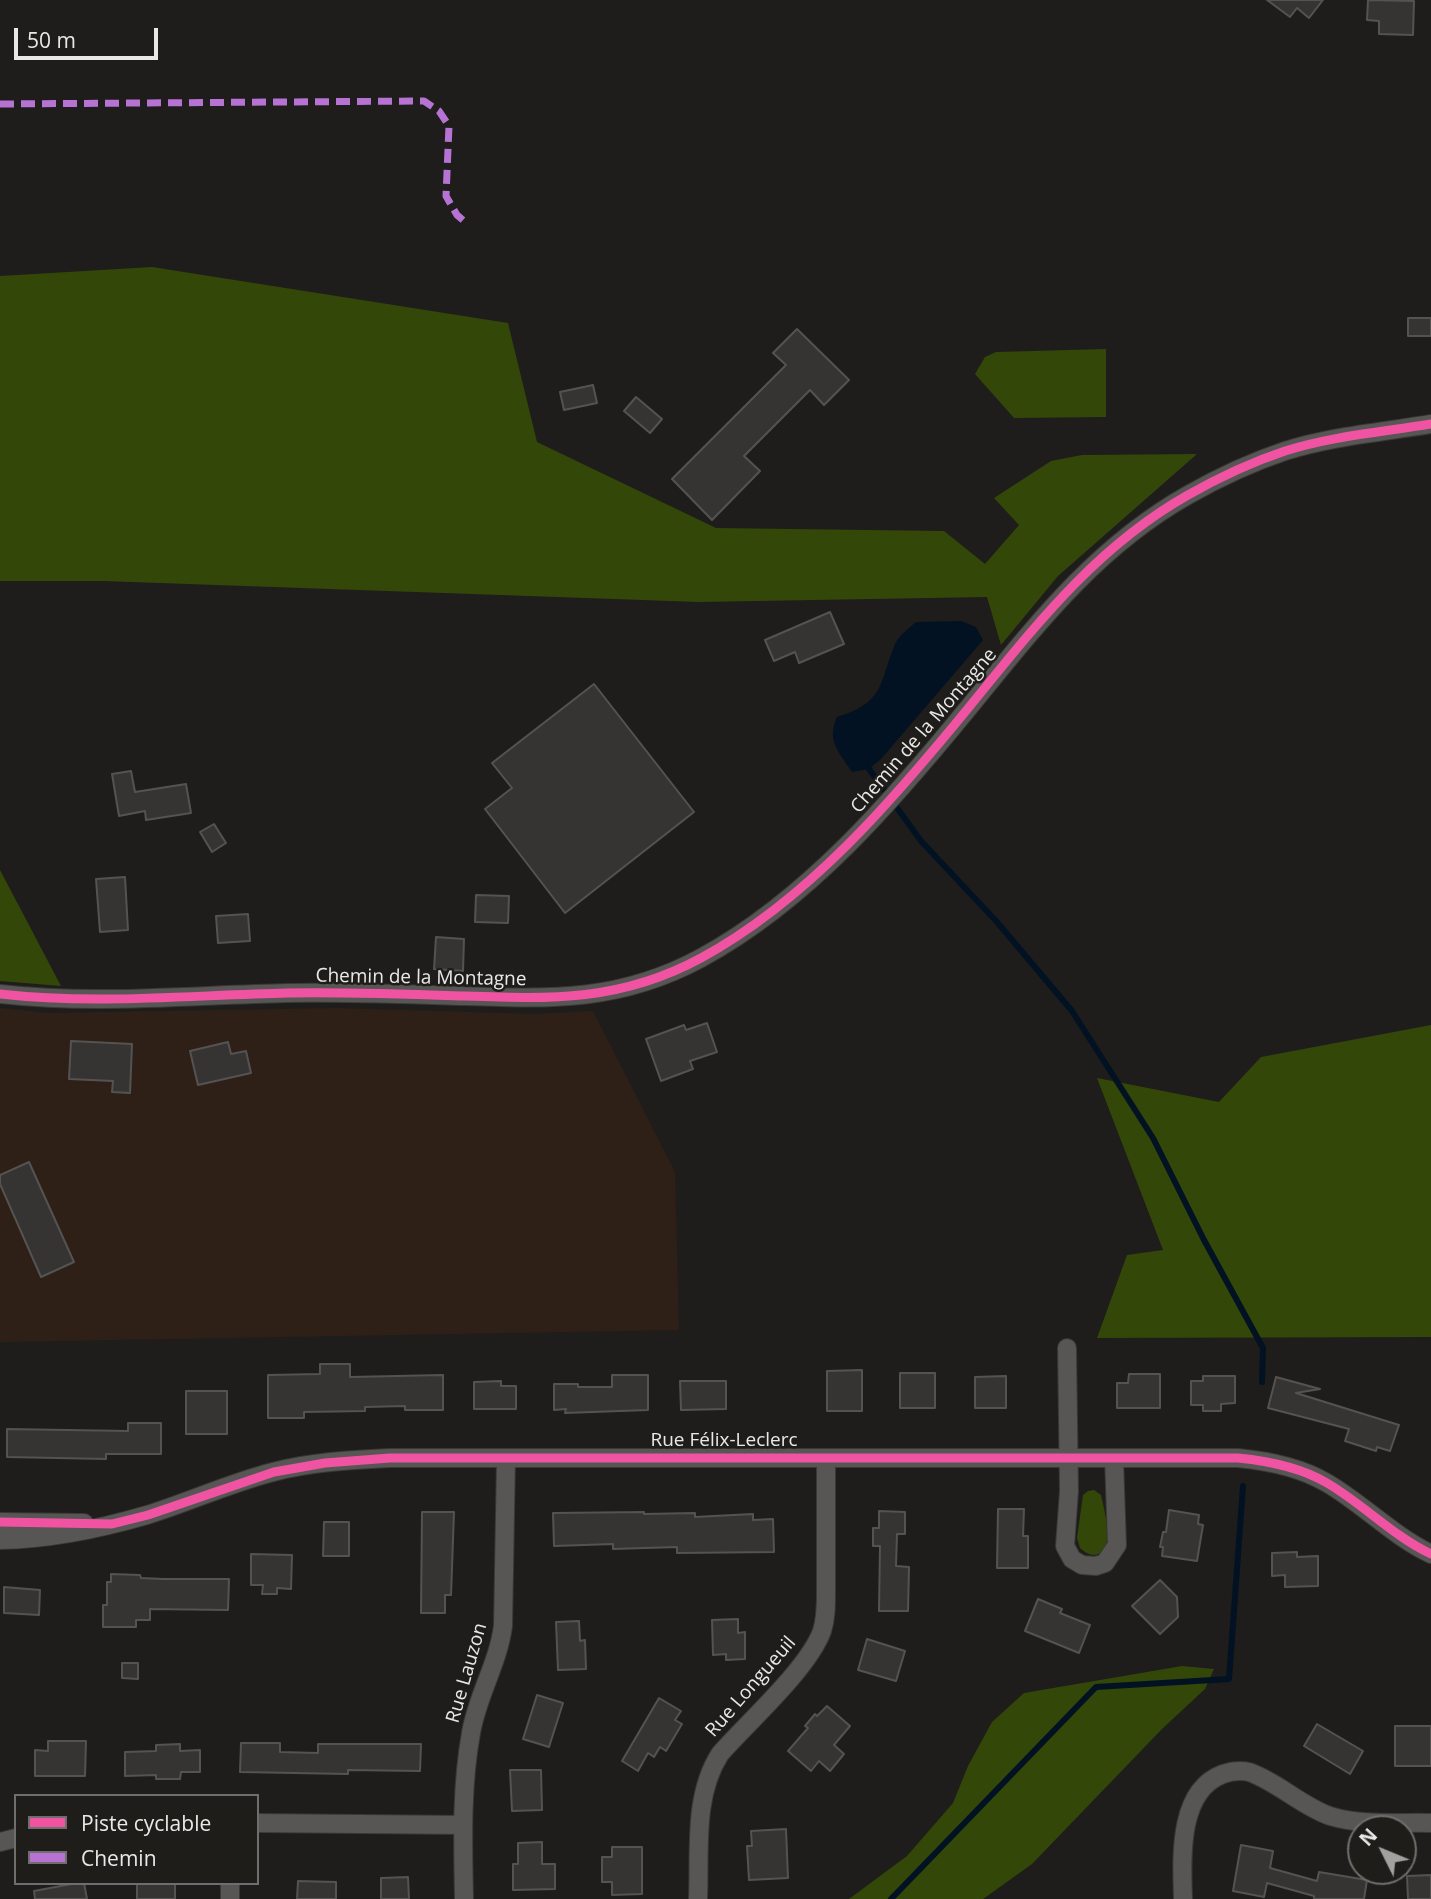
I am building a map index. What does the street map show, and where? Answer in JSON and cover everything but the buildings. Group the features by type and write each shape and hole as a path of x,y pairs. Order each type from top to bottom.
{"street":[{"name":"Chemin de la Montagne","path":"0,994 54,999 289,993 544,998 600,994 654,979 719,948 773,910 811,878 905,785 1063,594 1101,557 1149,520 1211,483 1286,450 1431,424"},
{"path":"1067,1348 1069,1491 1065,1546 1067,1553 1077,1563 1096,1566 1110,1558 1117,1545 1114,1458"},
{"name":"Rue Lauzon","path":"464,1899 463,1825 471,1733 499,1651 503,1626 506,1458"},
{"name":"Rue Félix-Leclerc","path":"0,1540 48,1538 112,1524 148,1515 256,1477 293,1468 352,1460 1238,1458 1285,1465 1326,1482 1407,1541 1431,1554"},
{"name":"Rue Longueuil","path":"698,1899 703,1796 711,1770 720,1754 806,1657 817,1640 824,1621 827,1593 826,1459"},
{"name":"Rue Félix-Leclerc","path":"0,1522 112,1524"},
{"path":"1183,1899 1184,1840 1189,1815 1201,1792 1217,1776 1239,1770 1249,1772 1315,1810 1337,1818 1369,1822 1431,1822"},
{"path":"259,1824 463,1825"}],"shaded area":[{"path":"0,1008 49,1013 337,1008 535,1014 593,1011 675,1172 679,1330 0,1342"}],"green space":[{"path":"152,267 508,323 537,442 716,528 944,531 985,564 1019,525 994,498 1051,461 1082,455 1197,454 1058,576 1001,645 987,597 699,602 103,581 0,581 0,276"},
{"path":"1106,349 1106,417 1014,418 975,374 985,357 996,352"},
{"path":"0,870 61,986 0,981"},
{"path":"1431,1025 1431,1337 1097,1338 1127,1255 1163,1250 1097,1078 1219,1102 1261,1057"},
{"path":"1094,1490 1101,1495 1107,1529 1106,1546 1102,1552 1095,1555 1080,1548 1077,1538 1083,1495"},
{"path":"1182,1666 1214,1669 1205,1689 1162,1729 1032,1864 983,1899 849,1899 907,1856 953,1803 968,1766 992,1722 1024,1693"}],"water":[{"path":"961,621 976,627 983,640 881,759 869,769 852,772 833,740 837,717 853,711 872,698 878,690 896,642 916,622"}],"waterway":[{"path":"869,769 921,841 997,922 1072,1011 1153,1138 1204,1240 1263,1348 1262,1382"},
{"path":"891,1899 1096,1687 1229,1679 1243,1486"}],"marked path":[{"path":"0,104 424,101 439,111 449,126 446,196 457,215 465,222"}],"cycle path":[{"path":"0,994 72,999 310,993 525,998 584,995 613,990 671,972 701,958 740,934 777,907 847,845 911,776 1069,590 1096,563 1155,516 1223,477 1285,451 1339,438 1431,424"},
{"path":"0,1522 112,1524 148,1515 274,1472 325,1463 390,1458 1238,1458 1284,1466 1317,1477 1431,1554"}]}
